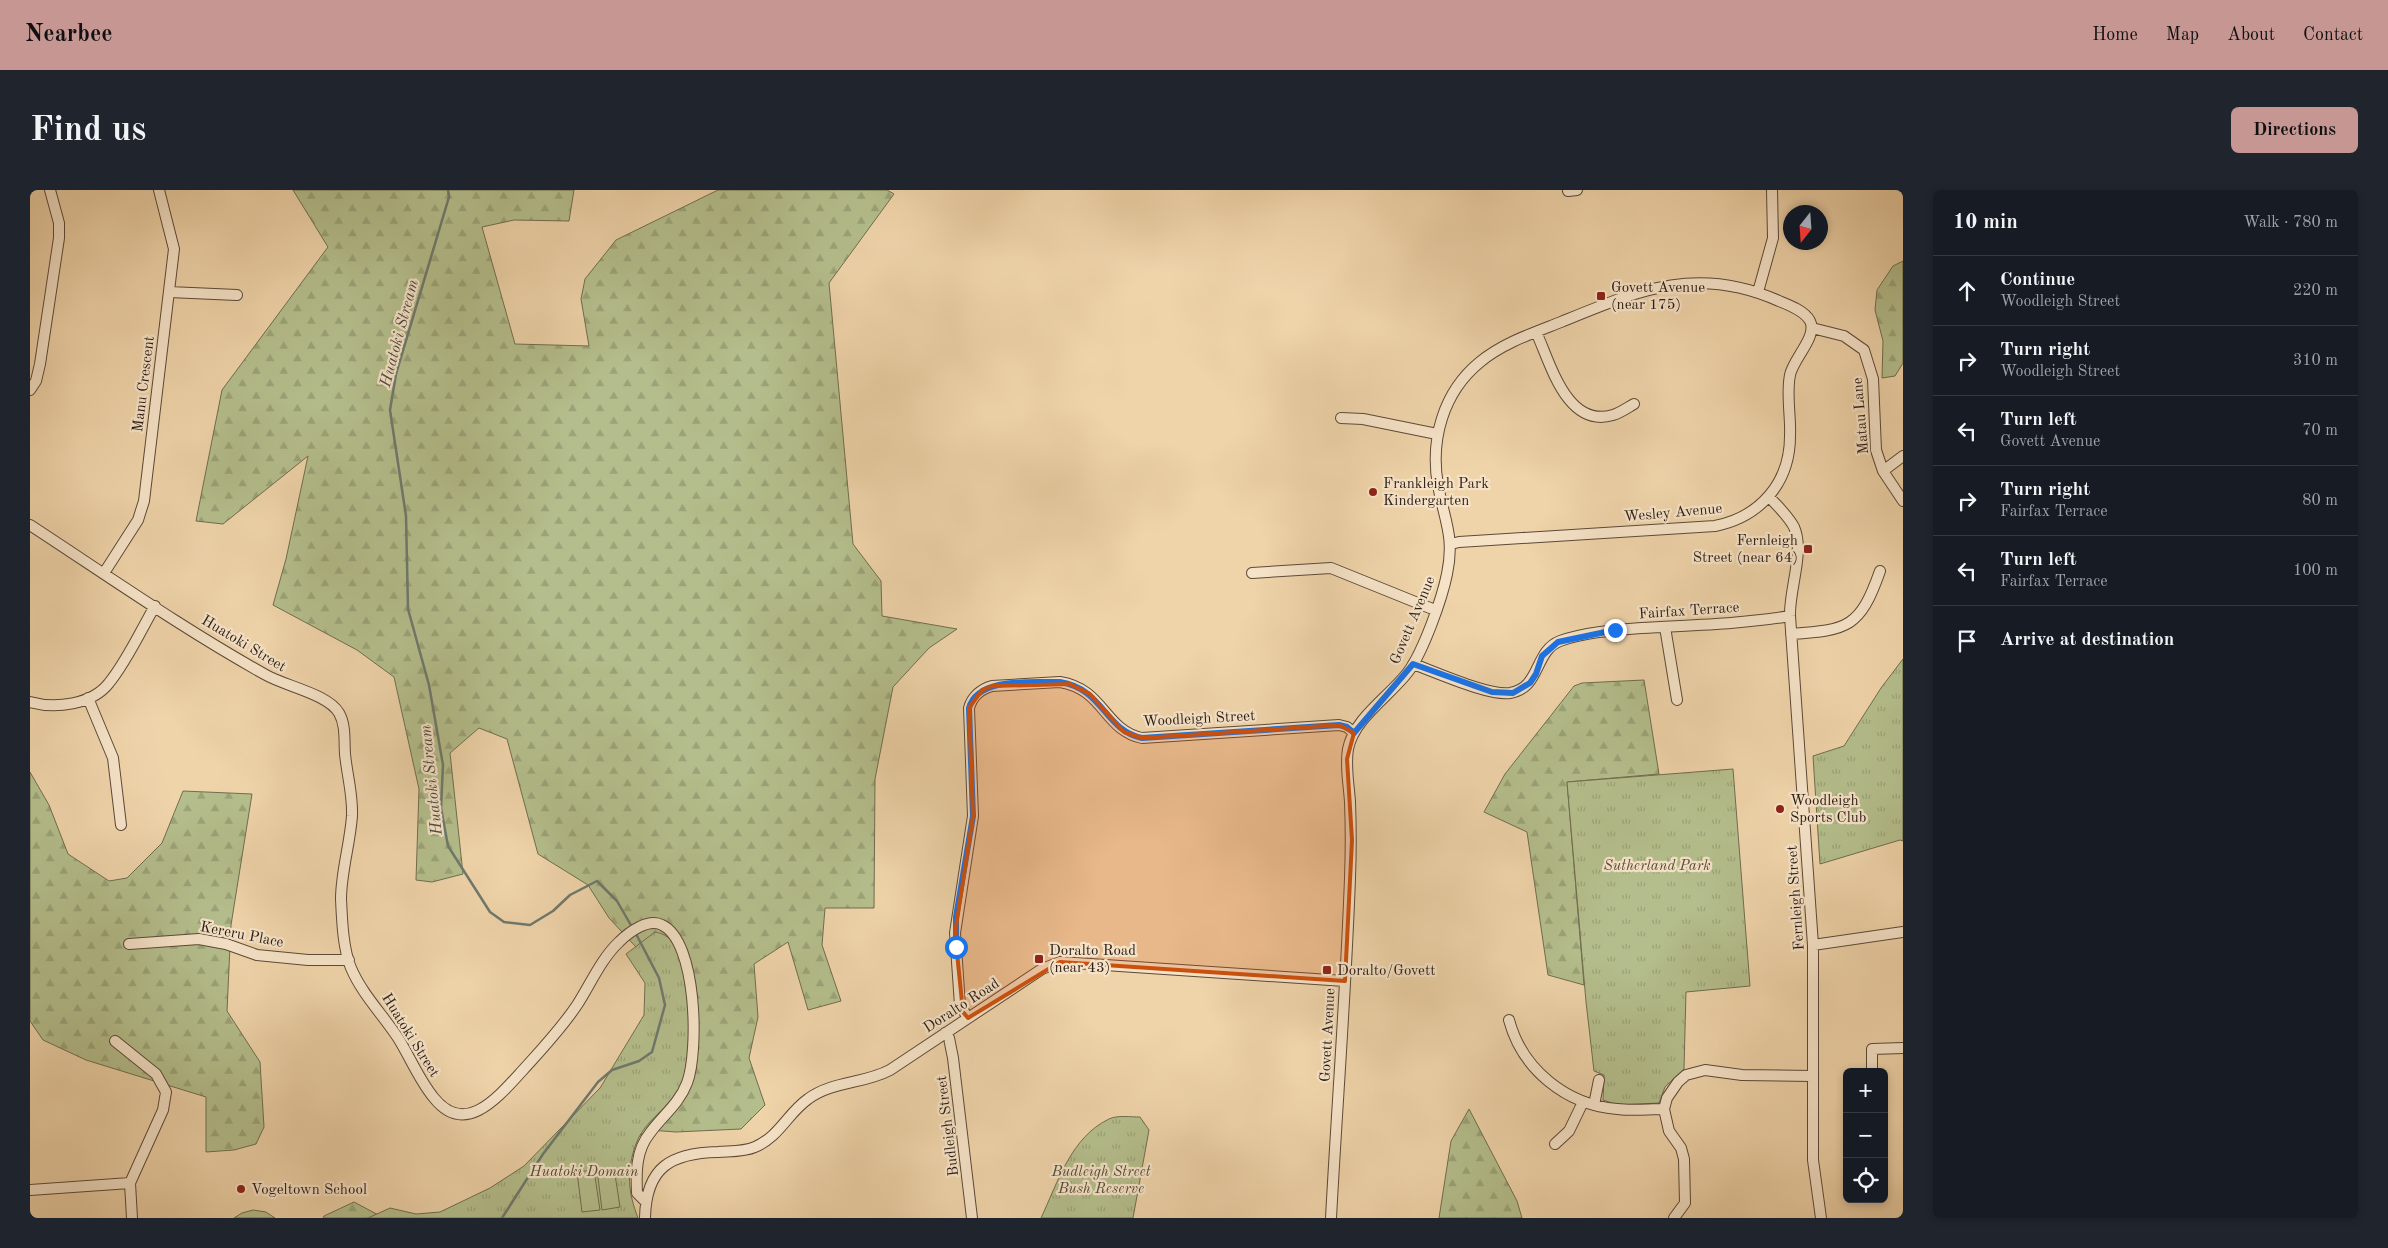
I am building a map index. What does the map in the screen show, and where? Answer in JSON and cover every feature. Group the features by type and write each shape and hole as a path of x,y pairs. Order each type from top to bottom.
{"street":[{"path":"30,390 36,381 40,364 59,238 59,224 50,190"},
{"name":"Manu Crescent","path":"104,573 138,520 144,501 174,248 159,190"},
{"path":"1758,292 1773,238 1772,190"},
{"name":"Govett Avenue","path":"1331,1218 1352,840 1347,759 1349,744 1354,733 1413,664 1446,578 1451,544 1436,471 1437,434 1447,404 1456,388 1472,369 1506,345 1621,297 1663,285 1707,283 1758,292 1805,314 1812,328"},
{"path":"169,292 237,295"},
{"name":"Matau Lane","path":"1812,328 1844,336 1864,350 1873,379 1876,450 1883,471 1903,501"},
{"name":"Wesley Avenue","path":"1451,544 1715,526 1740,519 1769,497 1784,475 1788,462 1790,431 1790,376 1797,357 1809,340 1812,328"},
{"path":"1536,332 1559,386 1572,404 1586,412 1601,416 1612,415 1634,404"},
{"path":"1341,418 1363,419 1437,434"},
{"path":"1883,471 1903,456"},
{"name":"Fernleigh Street","path":"1769,497 1789,519 1798,540 1797,564 1790,595 1790,616 1813,945 1813,1160 1820,1218"},
{"name":"Huatoki Street","path":"30,525 268,677 332,704 341,717 352,799 341,896 349,960 362,987 396,1035 434,1098 447,1110 463,1114 480,1111 488,1105 534,1059 566,1020 620,941 644,924 653,922 664,926 676,937 681,948 689,980 692,1026 691,1066 688,1081 675,1105 650,1132 639,1152 637,1193 646,1202 646,1218"},
{"path":"1252,573 1331,568 1435,610"},
{"path":"1791,634 1834,630 1845,626 1863,610 1872,595 1880,571"},
{"path":"30,702 45,707 71,704 88,698 108,684 155,606"},
{"name":"Fairfax Terrace","path":"1413,664 1492,692 1513,693 1530,683 1536,674 1542,656 1558,642 1615,630 1790,616"},
{"path":"1665,627 1677,700"},
{"name":"Woodleigh Street","path":"968,1018 960,1005 955,933 973,816 969,708 974,698 982,690 992,686 1060,682 1070,684 1090,694 1124,732 1142,738 1339,725 1347,727 1354,733"},
{"path":"88,698 113,758 121,825"},
{"path":"1813,945 1903,932"},
{"name":"Kereru Place","path":"129,944 199,939 226,944 257,955 308,960 349,960"},
{"name":"Doralto Road","path":"646,1202 656,1175 667,1163 688,1154 754,1148 775,1135 808,1099 832,1087 875,1077 1042,969 1060,962 1345,981"},
{"path":"1510,1020 1514,1039 1533,1066 1559,1089 1583,1102 1594,1105 1627,1110 1664,1109"},
{"name":"Budleigh Street","path":"945,1033 954,1058 972,1218"},
{"path":"115,1042 156,1074 166,1092 164,1110 130,1183 132,1218"},
{"path":"1872,1068 1872,1049 1903,1048"},
{"path":"1674,1218 1683,1209 1685,1203 1684,1159 1681,1148 1670,1131 1664,1109 1667,1098 1678,1082 1696,1071 1705,1070 1742,1075 1812,1076"},
{"path":"1594,1105 1599,1080"},
{"path":"1555,1144 1569,1131 1583,1102"},
{"path":"30,1190 130,1183"}],"highlighted area":[{"path":"1070,684 1090,694 1124,732 1142,738 1339,725 1354,733 1347,759 1352,840 1345,981 1060,962 968,1018 963,1012 955,933 973,816 969,708 982,690 992,686"}],"green space":[{"path":"293,190 574,190 569,221 514,220 482,227 515,344 589,346 581,299 585,279 616,240 718,190 887,190 894,194 829,283 853,544 881,581 882,616 957,629 929,648 893,687 875,779 874,908 825,908 822,945 841,1001 808,1010 788,942 754,964 758,1017 749,1058 765,1105 741,1129 676,1132 649,1130 576,1173 503,1197 646,1046 648,960 609,918 588,885 538,854 507,739 479,728 450,753 463,874 432,882 416,880 419,789 394,677 357,650 273,605 286,559 308,456 223,524 196,521 222,390 328,247"},
{"path":"1903,261 1903,363 1895,376 1882,378 1883,341 1875,310 1877,290 1893,266"},
{"path":"1903,659 1903,841 1900,840 1820,864 1813,756 1844,746 1881,688"},
{"path":"1644,680 1659,774 1567,782 1584,985 1548,975 1527,832 1484,812 1505,774 1574,686 1582,683"},
{"name":"Sutherland Park","path":"1733,769 1750,986 1686,992 1684,1069 1665,1087 1659,1103 1618,1105 1603,1100 1604,1075 1594,1071 1586,1002 1567,782"},
{"path":"30,772 49,805 68,854 109,881 127,878 162,843 183,791 252,794 231,925 227,1011 260,1062 264,1127 256,1144 234,1150 206,1152 206,1097 86,1060 43,1040 30,1021"},
{"name":"Huatoki Domain","path":"655,932 672,941 680,955 687,994 689,1040 684,1080 680,1092 646,1127 639,1138 633,1154 630,1190 638,1218 368,1218 390,1208 416,1214 440,1212 490,1188 524,1166 600,1088 644,1015 645,983 626,954"},
{"path":"1469,1109 1517,1201 1522,1218 1439,1218 1451,1141"},
{"name":"Budleigh Street Bush Reserve","path":"1140,1117 1149,1130 1133,1218 1041,1218 1067,1162 1085,1137 1109,1119"},
{"path":"614,1168 620,1207 602,1210 597,1170"},
{"path":"594,1170 600,1210 582,1212 577,1172"},
{"path":"354,1202 384,1218 323,1218 324,1216"},
{"path":"253,1210 266,1212 275,1218 234,1218 242,1213"}],"waterway":[{"name":"Huatoki Stream","path":"448,190 449,197 396,374 390,410 406,516 408,609 429,685 443,765 441,808 448,846 490,912 504,922 530,925 553,911 570,895 597,881 617,901 632,927"},
{"name":"Huatoki Stream","path":"502,1218 543,1154 598,1082 612,1070 639,1061 652,1052 665,1005 659,978 635,932"}],"place":[{"name":"Govett Avenue (near 175)","path":"1601,296"},
{"name":"Frankleigh Park Kindergarten","path":"1373,492"},
{"name":"Fernleigh Street (near 64)","path":"1808,549"},
{"name":"Woodleigh Sports Club","path":"1780,809"},
{"name":"Doralto Road (near 43)","path":"1039,959"},
{"name":"Doralto/Govett","path":"1327,970"},
{"name":"Vogeltown School","path":"241,1189"}],"route":[{"path":"956,947 956,917 971,835 974,798 968,724 969,708 974,698 987,687 1060,682 1080,687 1098,702 1115,724 1124,732 1142,738 1339,725 1347,727 1354,733 1413,664 1492,692 1513,693 1530,683 1536,674 1542,656 1558,642 1615,630"}]}
